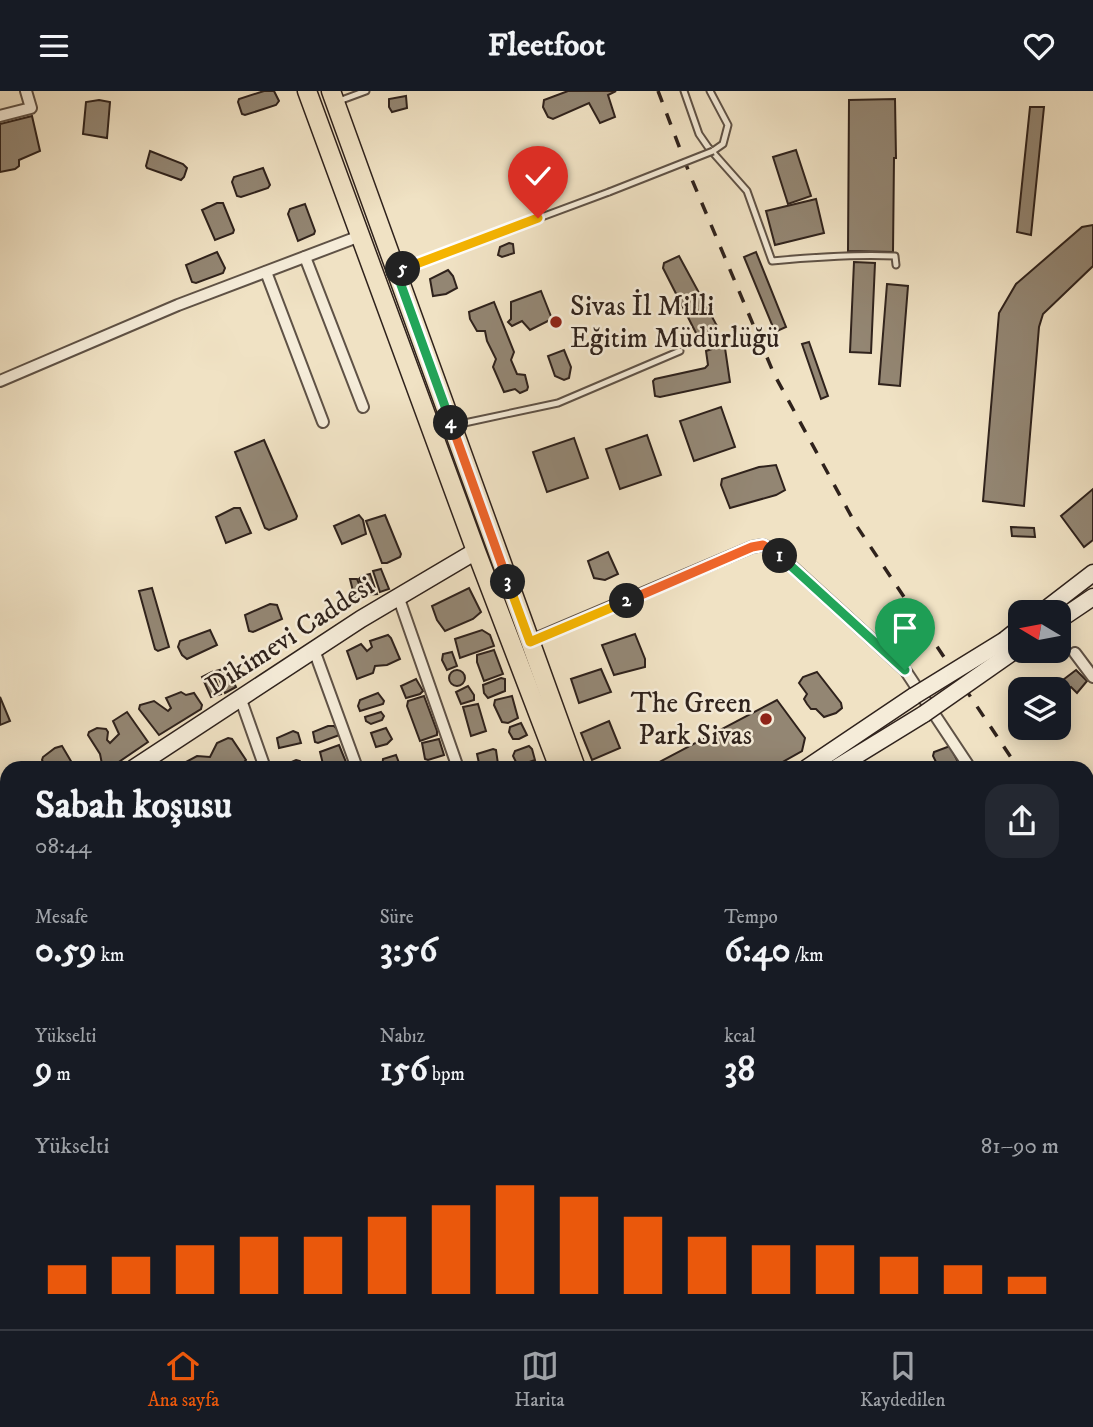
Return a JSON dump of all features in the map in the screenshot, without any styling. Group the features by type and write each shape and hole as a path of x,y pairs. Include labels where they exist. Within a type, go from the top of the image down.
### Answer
{"main road":[{"path":"307,91 556,761"},
{"path":"333,96 573,761"}],"street":[{"path":"0,116 31,108 26,91"},
{"path":"0,381 178,305 360,236"},
{"path":"305,257 363,407"},
{"path":"266,272 323,422"},
{"path":"530,642 752,547 763,545 775,551 905,670 965,761"},
{"name":"Dikimevi Caddesi","path":"159,761 314,650 398,596 476,551"},
{"path":"1058,600 1093,573"},
{"path":"398,596 456,761"},
{"path":"1071,612 1093,597"},
{"path":"817,761 914,696 1008,649"},
{"path":"314,650 354,761"},
{"path":"848,761 924,715 1008,650"},
{"path":"1075,653 1093,677"},
{"path":"241,700 263,761"}],"lane":[{"path":"333,96 366,91"},
{"path":"684,91 699,134 747,191 772,261 848,254 895,256 896,265"},
{"path":"396,271 713,151 723,144 727,125 710,91"},
{"path":"452,425 558,404 680,351"}],"building":[{"path":"264,91 274,91 279,101 276,105 242,114 239,99"},
{"path":"568,91 616,91 608,95 615,117 600,123 589,103 553,119 548,117 543,107 544,100"},
{"path":"406,96 407,108 392,112 389,99"},
{"path":"895,99 893,252 848,251 849,100"},
{"path":"86,102 110,102 107,138 83,134"},
{"path":"1030,107 1044,107 1031,235 1017,232"},
{"path":"32,116 40,151 19,160 19,166 15,169 0,172 0,124"},
{"path":"796,150 811,196 788,204 773,157"},
{"path":"150,151 183,164 187,168 184,177 181,180 147,168"},
{"path":"263,168 270,185 268,188 237,196 232,182 234,177"},
{"path":"816,199 824,233 775,245 766,211"},
{"path":"223,203 234,230 233,233 215,240 202,210"},
{"path":"305,204 315,231 298,241 288,214 290,209"},
{"path":"1093,225 1093,266 1043,314 1039,327 1024,506 983,501 999,313 1016,284 1082,227"},
{"path":"513,244 514,253 502,257 498,255 500,247"},
{"path":"217,252 225,268 223,273 192,282 186,265"},
{"path":"756,252 786,327 775,332 744,257"},
{"path":"679,256 717,326 702,337 698,337 663,268 664,263"},
{"path":"854,262 875,263 871,353 850,352"},
{"path":"448,270 457,288 446,294 433,296 430,279"},
{"path":"887,284 908,286 900,386 879,384"},
{"path":"541,291 552,319 530,330 522,321 512,326 508,322 511,319 511,302"},
{"path":"494,302 514,352 511,360 517,374 525,375 528,387 520,393 515,389 504,392 493,367 496,359 485,331 477,331 470,319 469,312"},
{"path":"809,342 828,396 821,399 802,344"},
{"path":"725,348 730,382 655,396 655,379 705,368 708,365 706,351"},
{"path":"564,350 571,367 569,378 564,380 555,376 548,356"},
{"path":"721,407 735,447 694,461 680,421"},
{"path":"647,435 661,475 620,489 606,449"},
{"path":"574,438 588,478 547,492 533,452"},
{"path":"264,440 297,516 296,519 269,530 265,528 235,452"},
{"path":"776,465 785,490 730,508 721,485 722,479 759,467"},
{"path":"1093,489 1093,540 1084,547 1061,516"},
{"path":"234,508 240,508 251,533 226,543 216,517"},
{"path":"359,515 366,534 342,544 334,526"},
{"path":"385,515 401,554 400,557 382,563 366,521"},
{"path":"1011,527 1034,528 1035,537 1012,536"},
{"path":"608,552 618,574 605,580 594,578 588,561"},
{"path":"381,569 389,589 380,592 373,571"},
{"path":"370,574 377,594 366,595 359,579"},
{"path":"350,579 357,579 363,593 362,599 355,599"},
{"path":"152,588 169,647 158,651 155,649 139,591"},
{"path":"469,588 481,612 473,619 445,631 432,606"},
{"path":"270,604 277,605 282,619 253,632 249,631 245,615"},
{"path":"210,630 217,645 187,659 182,655 178,647 180,641"},
{"path":"482,630 490,635 494,646 460,658 455,639"},
{"path":"635,634 645,659 645,667 614,675 602,645"},
{"path":"388,635 400,659 387,665 375,666 373,673 357,679 347,651 361,644 367,651 372,647 370,641"},
{"path":"494,650 503,674 484,681 477,655"},
{"path":"452,652 457,666 447,670 442,660 443,654"},
{"path":"227,668 236,687 225,693 216,671"},
{"path":"601,669 611,692 579,703 571,679"},
{"path":"454,670 460,670 465,678 463,684 454,686 449,681 449,675"},
{"path":"1076,670 1087,681 1077,693 1071,687 1071,677 1067,677"},
{"path":"212,672 221,694 211,697 202,677"},
{"path":"817,672 842,708 824,717 807,704 804,699 807,694 799,683 803,677"},
{"path":"416,679 423,691 406,698 401,686"},
{"path":"505,679 505,691 488,698 483,685"},
{"path":"468,686 474,700 461,704 456,692"},
{"path":"181,692 186,695 194,693 202,705 201,709 159,735 139,709 140,705 154,701 168,711 171,708 166,698"},
{"path":"378,693 384,701 383,704 360,711 360,700"},
{"path":"424,696 437,735 420,741 407,706 408,701"},
{"path":"512,696 518,718 508,723 502,722 494,705 495,700"},
{"path":"0,697 10,721 0,725"},
{"name":"The Green Park Sivas","path":"777,700 805,738 802,751 784,761 661,761"},
{"path":"478,704 486,731 471,736 463,707"},
{"path":"127,712 148,742 120,761 101,761 88,735 97,728 106,729 110,743 119,734 113,721"},
{"path":"381,712 384,716 382,720 371,724 366,721 365,717"},
{"path":"609,721 620,748 592,760 581,733"},
{"path":"521,723 527,735 513,739 509,732 510,727"},
{"path":"334,726 342,734 315,742 313,732"},
{"path":"386,728 392,739 387,744 376,747 371,733"},
{"path":"293,731 298,733 301,743 279,748 277,738"},
{"path":"232,739 246,760 188,761 197,756 210,757 217,743"},
{"path":"439,739 444,755 425,759 422,743"},
{"path":"339,745 346,761 322,761 320,752"},
{"path":"62,746 71,761 42,761 43,757"},
{"path":"529,746 535,760 516,761 513,756 515,751"},
{"path":"950,746 958,761 936,761 934,752"},
{"path":"496,750 498,761 478,761 477,754"},
{"path":"396,755 398,761 383,761"}],"railway":[{"path":"658,91 690,175 774,374 856,525 1013,761"}],"place":[{"name":"Sivas İl Milli Eğitim Müdürlüğü","path":"556,322"},
{"name":"The Green Park Sivas","path":"766,719"}],"route":[{"path":"538,218 396,271 530,642 752,547 763,545 775,551 905,670"}]}
